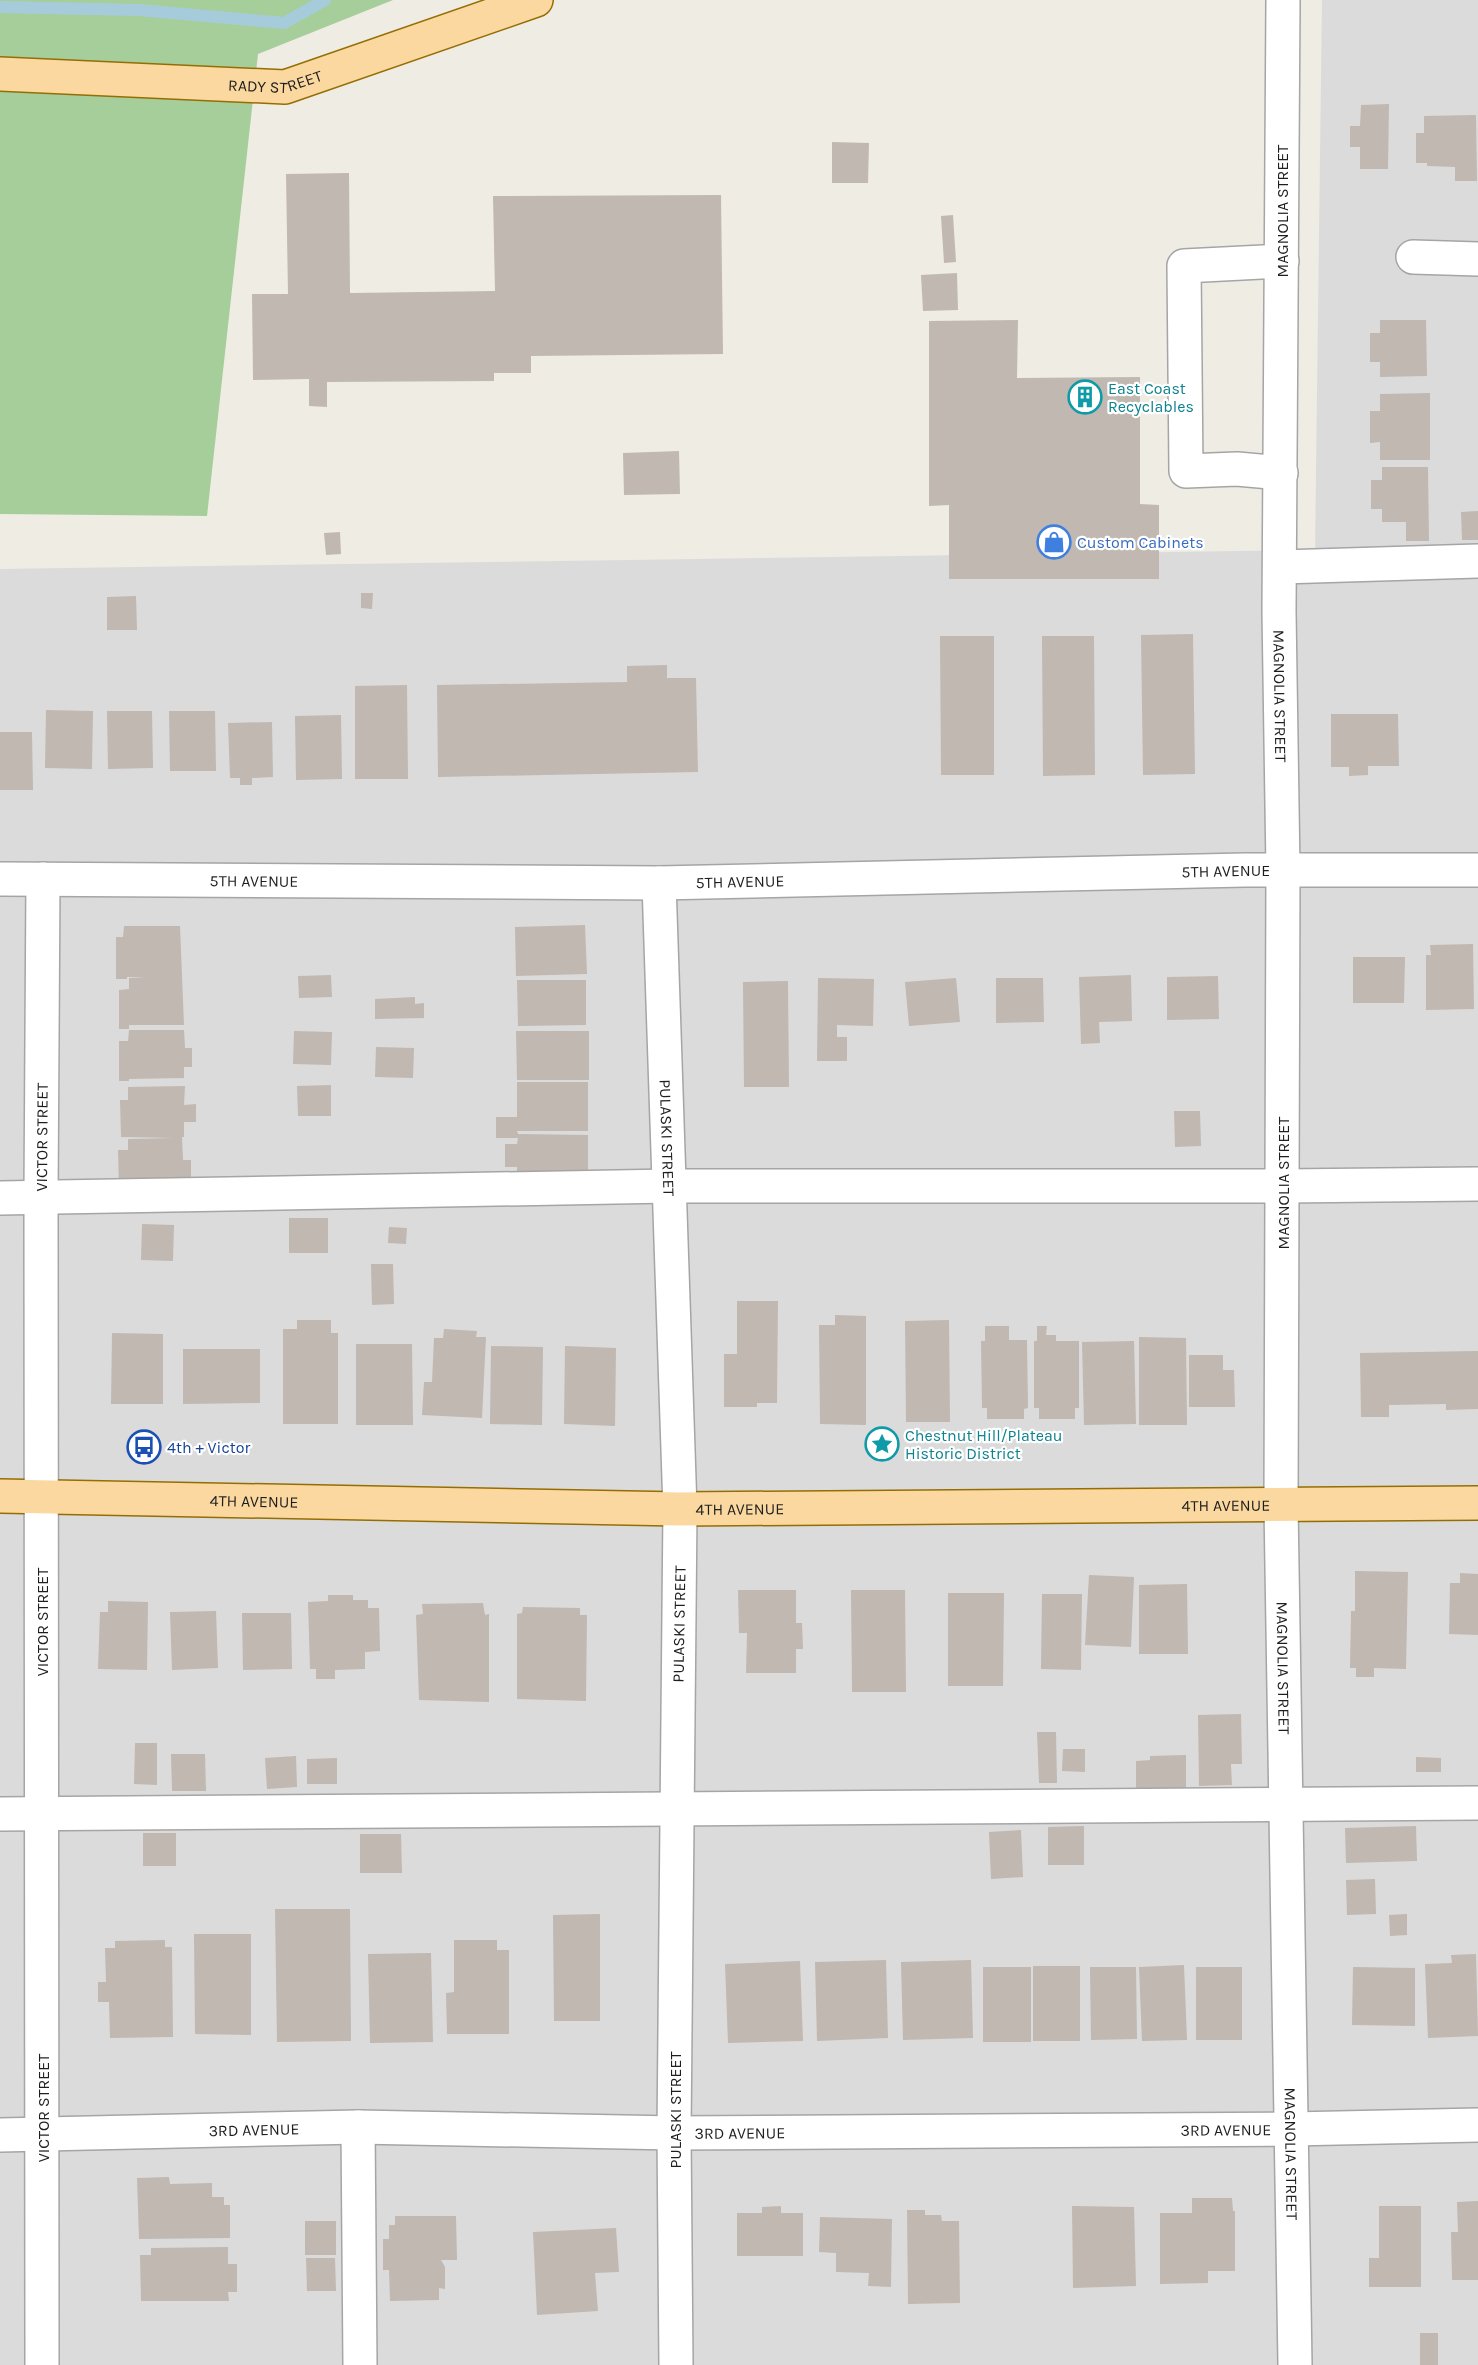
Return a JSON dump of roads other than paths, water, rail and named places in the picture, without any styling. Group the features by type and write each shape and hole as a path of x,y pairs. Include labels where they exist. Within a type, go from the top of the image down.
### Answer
{"main road":[{"name":"RADY STREET","path":"0,74 285,87 536,0"},
{"name":"4TH AVENUE","path":"0,1496 680,1509 1478,1503"}],"street":[{"name":"MAGNOLIA STREET","path":"1282,0 1281,1506 1295,2365"},
{"path":"1413,257 1478,259"},
{"path":"1281,473 1237,470 1186,471 1184,266 1282,261"},
{"path":"1281,567 1478,561"},
{"name":"5TH AVENUE","path":"0,879 659,883 1283,870 1478,870"},
{"name":"VICTOR STREET","path":"42,2365 43,879"},
{"name":"PULASKI STREET","path":"659,883 680,1509 674,2133 676,2365"},
{"path":"0,1198 669,1186 1478,1184"},
{"path":"0,1814 1478,1803"},
{"name":"3RD AVENUE","path":"0,2134 43,2135 358,2127 674,2133 1292,2129 1478,2125"},
{"path":"358,2127 360,2365"}],"waterway":[{"path":"0,7 139,10 284,23 325,0"}],"place":[{"name":"East Coast Recyclables","path":"1085,397"},
{"name":"Custom Cabinets","path":"1054,542"},
{"name":"Chestnut Hill/Plateau Historic District","path":"882,1444"},
{"name":"4th + Victor","path":"144,1447"}]}
